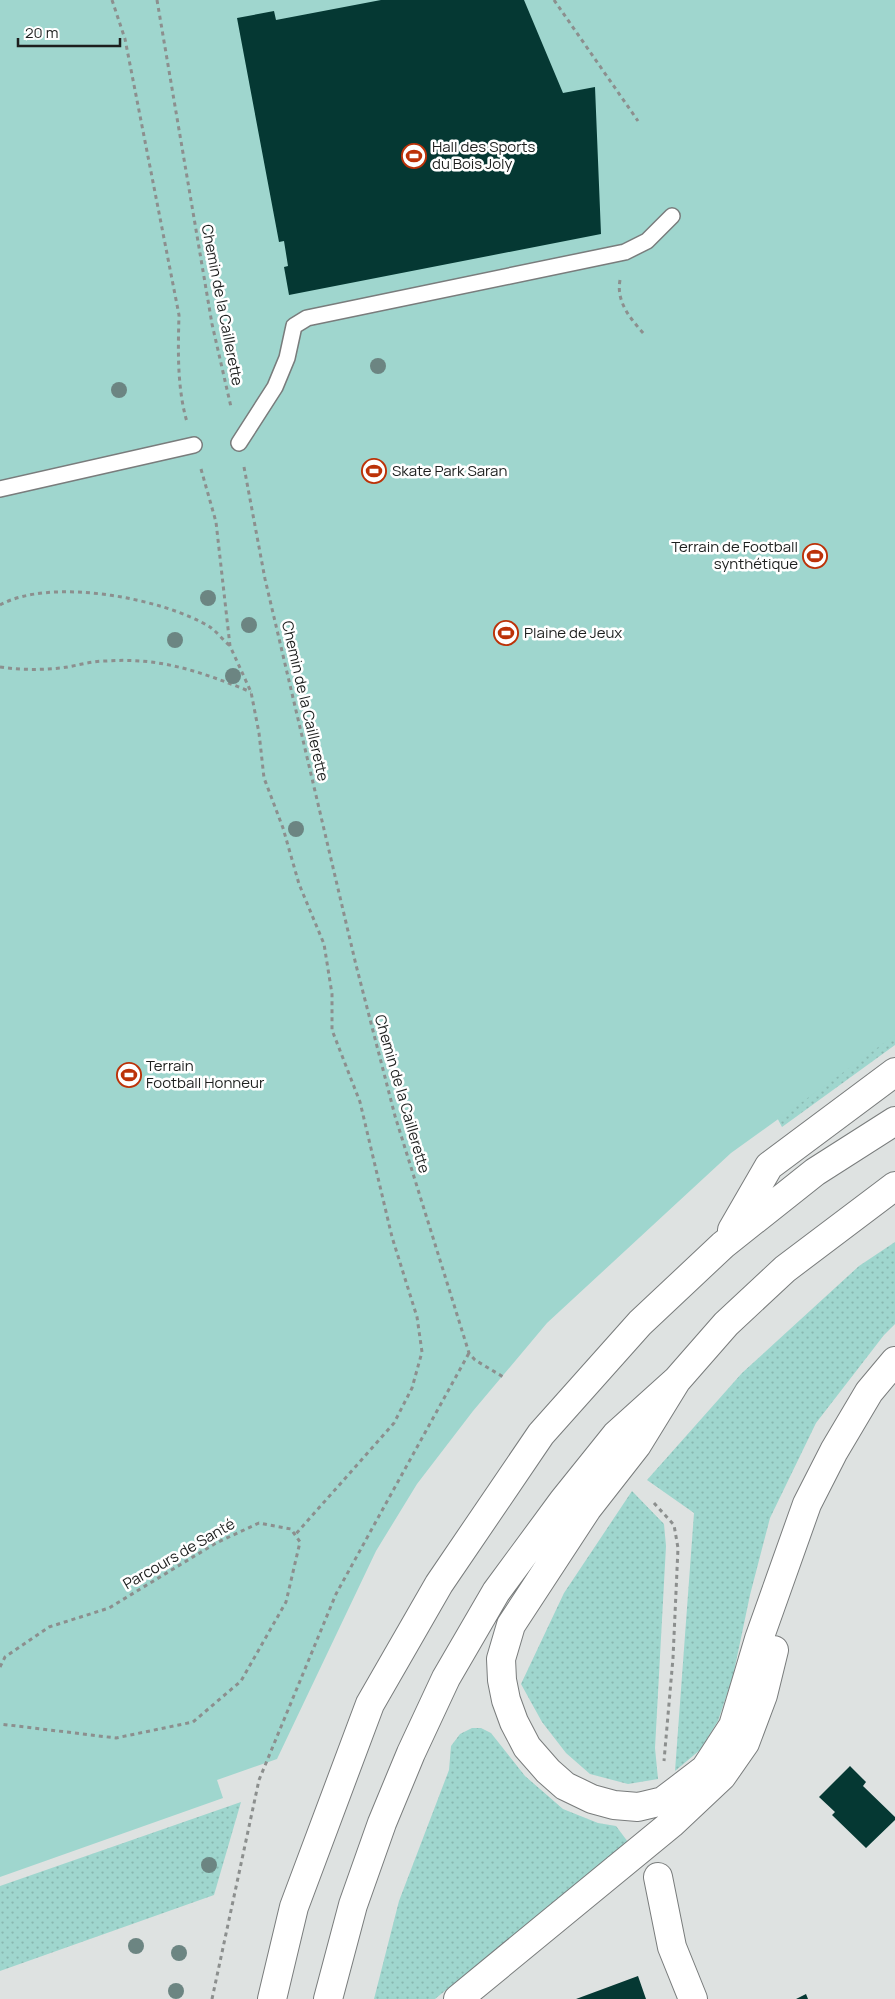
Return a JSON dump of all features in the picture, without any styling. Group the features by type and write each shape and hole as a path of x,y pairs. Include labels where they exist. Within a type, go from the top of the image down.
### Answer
{"main road":[{"path":"723,1245 769,1166 895,1072"},
{"path":"272,1999 294,1907 370,1704 440,1584 541,1434 640,1323 723,1245 815,1172 895,1121"},
{"path":"328,1999 353,1905 382,1822 411,1753 446,1678 496,1592 562,1501 616,1435 677,1380 726,1324 785,1269 895,1186"},
{"path":"677,1380 638,1445 587,1509 511,1625 501,1659 502,1680 514,1722 527,1747 548,1771 565,1786 592,1799 614,1805 638,1807 663,1801 706,1769 733,1726 759,1639 807,1504 834,1450 869,1392 895,1361"},
{"path":"458,1999 671,1824 722,1776 745,1744 763,1695 774,1651 789,1552"},
{"path":"658,1877 672,1947 693,1999"}],"lane":[{"path":"239,443 275,387 287,358 294,326 307,318 625,252 647,241 672,216"},
{"path":"0,489 194,445"}],"path":[{"path":"0,1724 116,1738 193,1722 241,1681 286,1602 300,1542 295,1535 394,1423 412,1388 422,1352 417,1318 392,1237 360,1102 332,1030 332,994 324,944 299,884 283,828 264,778 260,733 251,692 230,646 216,522 182,406 178,344 179,315 125,39 112,0"},
{"name":"Chemin de la Caillerette","path":"157,0 212,324 239,443 265,579 356,965 395,1116 468,1353"},
{"path":"554,0 638,121"},
{"path":"625,252 618,290 627,315 644,334"},
{"path":"0,605 12,598 45,592 88,593 128,597 178,613 210,628 230,646"},
{"path":"0,667 24,671 59,668 107,660 167,663 202,672 251,692"},
{"path":"212,1999 262,1772 336,1594 468,1353 475,1360 505,1378"},
{"path":"654,1503 674,1525 678,1548 673,1658 664,1763"},
{"name":"Parcours de Santé","path":"0,1667 5,1657 49,1627 108,1608 216,1543 259,1523 291,1529 295,1535"}],"shaded area":[{"path":"0,0 895,0 895,1035 731,1153 547,1323 473,1411 417,1484 376,1551 277,1759 217,1780 223,1798 0,1877"},
{"path":"895,1004 895,1045 782,1127 772,1108"},
{"path":"895,1242 895,1324 884,1335 816,1423 770,1518 750,1595 733,1676 718,1721 700,1750 675,1771 694,1513 647,1480 742,1373 859,1266"},
{"path":"632,1491 664,1524 666,1546 655,1748 658,1779 628,1784 590,1774 566,1753 542,1722 521,1684 564,1593"},
{"path":"472,1728 481,1728 491,1733 525,1776 563,1809 598,1823 616,1826 628,1842 435,1999 374,1999 399,1901 449,1770 451,1746 460,1734"},
{"path":"241,1802 214,1895 0,1971 0,1886"}],"building":[{"name":"Hall des Sports du Bois Joly","path":"381,0 524,0 563,93 595,87 601,234 289,295 284,267 288,266 284,241 279,242 237,18 274,11 276,20"},
{"path":"850,1766 866,1782 863,1786 895,1817 895,1820 866,1848 832,1815 835,1812 819,1797"},
{"path":"638,1976 646,1999 576,1999"},
{"path":"806,1994 808,1999 796,1999"}],"place":[{"name":"Hall des Sports du Bois Joly","path":"414,156"},
{"name":"Skate Park Saran","path":"374,471"},
{"name":"Terrain de Football synthétique","path":"815,556"},
{"name":"Plaine de Jeux","path":"506,633"},
{"name":"Terrain Football Honneur","path":"129,1075"}]}
